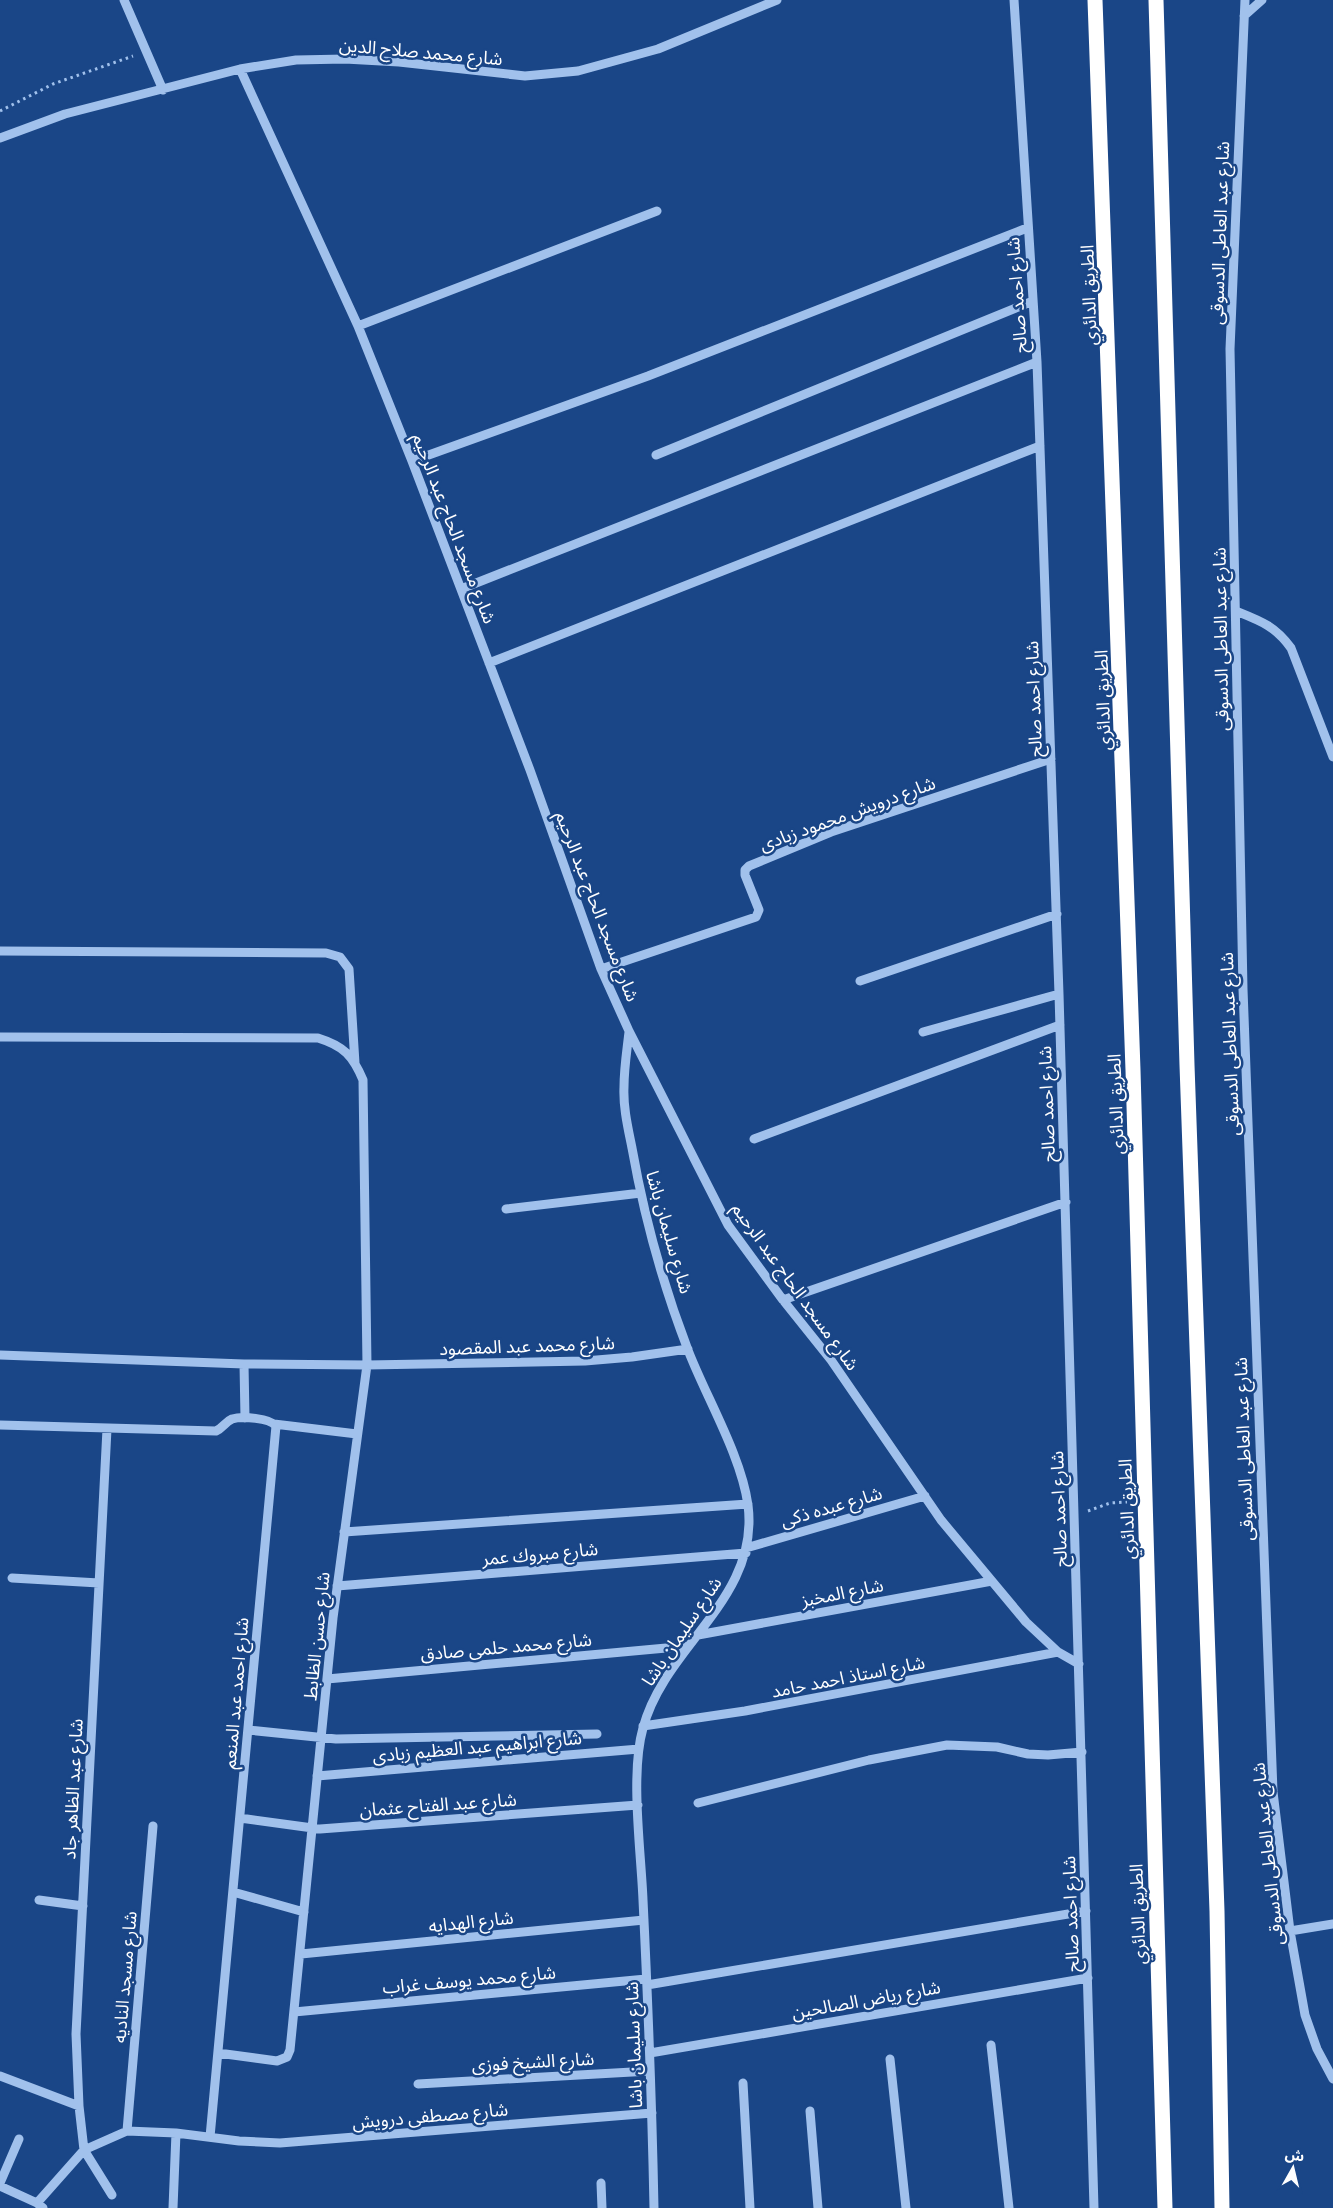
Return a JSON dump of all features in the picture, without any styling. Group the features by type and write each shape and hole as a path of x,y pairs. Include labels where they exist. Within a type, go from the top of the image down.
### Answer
{"highway":[{"name":"الطريق الدائري","path":"1095,0 1132,1050 1155,1916 1165,2208"},
{"path":"1156,0 1188,1075 1217,1911 1222,2208"}],"street":[{"path":"124,0 163,90"},
{"name":"شارع محمد صلاح الدين","path":"0,138 65,114 240,69 296,60 345,59 399,62 525,76 578,71 658,49 778,0"},
{"name":"شارع احمد صالح","path":"1014,0 1037,362 1066,1202 1094,2208"},
{"name":"شارع عبد العاطى الدسوقى","path":"1244,0 1230,350 1243,989 1273,1792 1290,1931 1305,2015 1317,2050 1333,2079"},
{"path":"1244,16 1262,0"},
{"name":"شارع مسجد الحاج عبد الرحيم","path":"240,69 358,326 489,663 601,969 629,1031 728,1225 783,1300 831,1360 941,1520 1026,1622 1058,1652 1079,1664"},
{"path":"358,326 657,211"},
{"path":"412,461 648,376 1027,228"},
{"path":"656,455 1033,301"},
{"path":"461,589 1037,362"},
{"path":"489,663 1040,446"},
{"path":"1236,611 1265,622 1280,633 1291,648 1333,757"},
{"name":"شارع درويش محمود زبادى","path":"601,969 756,917 759,910 744,870 749,866 831,832 1051,759"},
{"path":"860,981 1056,914"},
{"path":"0,951 326,953 340,957 349,969 355,1063"},
{"path":"924,1032 1059,994"},
{"path":"754,1139 1060,1025"},
{"name":"شارع سليمان باشا","path":"629,1031 624,1088 628,1129 641,1193 656,1251 688,1349 724,1432 748,1504 746,1550 732,1586 662,1682 643,1726 639,1749 638,1805 650,2053 654,2208"},
{"path":"0,1037 318,1038 334,1043 355,1063"},
{"name":"شارع حسن الظابط","path":"218,2053 277,2061 287,2057 290,2050 337,1586 367,1365 363,1080 355,1063"},
{"path":"506,1209 641,1193"},
{"path":"783,1300 1066,1202"},
{"name":"شارع محمد عبد المقصود","path":"0,1355 244,1364 367,1365 585,1361 688,1349"},
{"path":"244,1364 245,1418"},
{"path":"0,1425 216,1431 234,1419 245,1418 274,1424 357,1434"},
{"name":"شارع احمد عبد المنعم","path":"210,2137 274,1424"},
{"name":"شارع عبد الظاهر جاد","path":"84,2150 79,2106 76,2034 107,1429"},
{"name":"شارع عبده ذكى","path":"746,1550 925,1496"},
{"path":"344,1532 748,1504"},
{"name":"شارع مبروك عمر","path":"337,1586 746,1550"},
{"path":"12,1578 99,1583"},
{"name":"شارع المخبز","path":"698,1635 992,1580"},
{"name":"شارع محمد حلمى صادق","path":"327,1679 688,1646"},
{"name":"شارع استاذ احمد حامد","path":"643,1726 745,1712 1058,1652"},
{"path":"248,1730 336,1739 597,1734"},
{"path":"698,1803 869,1760 947,1745 998,1747 1038,1755 1082,1752"},
{"name":"شارع ابراهيم عبد العظيم زبادى","path":"317,1776 639,1749"},
{"name":"شارع عبد الفتاح عثمان","path":"240,1818 312,1828 638,1805"},
{"name":"شارع مسجد الناديه","path":"127,2131 153,1826"},
{"path":"233,1892 304,1912"},
{"path":"39,1900 83,1906"},
{"name":"شارع محمد يوسف غراب","path":"294,2012 647,1982 1086,1911"},
{"name":"شارع الهدايه","path":"301,1954 644,1920"},
{"path":"1290,1931 1333,1924"},
{"name":"شارع رياض الصالحين","path":"650,2053 1088,1978"},
{"path":"990,2045 1009,2208"},
{"path":"890,2058 906,2208"},
{"name":"شارع الشيخ فوزى","path":"418,2084 650,2071"},
{"path":"0,2076 79,2106"},
{"path":"743,2083 750,2208"},
{"path":"810,2111 818,2208"},
{"name":"شارع مصطفى درويش","path":"127,2131 176,2133 280,2143 652,2113"},
{"path":"19,2139 0,2184 40,2205 84,2150 127,2131"},
{"path":"173,2208 176,2133"},
{"path":"84,2150 112,2195"},
{"path":"601,2183 602,2208"}],"path":[{"path":"0,112 53,84 147,50"},
{"path":"1093,1510 1110,1503 1144,1500"}]}
